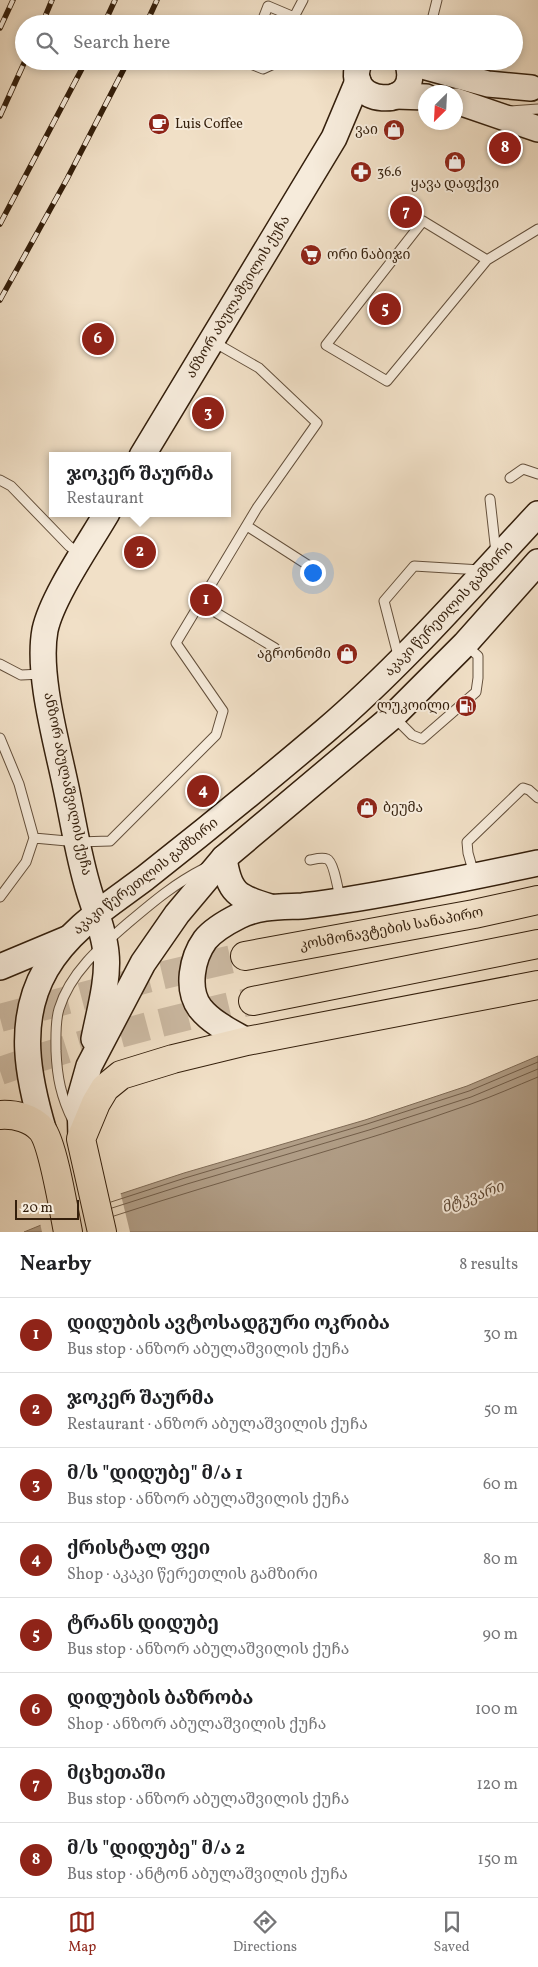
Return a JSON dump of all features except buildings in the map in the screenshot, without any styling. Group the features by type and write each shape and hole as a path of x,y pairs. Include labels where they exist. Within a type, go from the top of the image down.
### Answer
{"main road":[{"name":"ანზორ აბულაშვილის ქუჩა","path":"144,452 334,138 356,70"},
{"path":"358,70 363,90 371,96 389,98 418,97"},
{"name":"ანზორ აბულაშვილის ქუჩა","path":"334,138 355,118 404,90 409,81 410,70"},
{"path":"435,70 536,95"},
{"path":"463,97 505,94 536,95"},
{"path":"463,103 538,129"},
{"name":"აკაკი წერეთლის გამზირი","path":"47,1142 31,1079 27,1029 32,1000 38,985 47,967 67,939 325,731 400,661 538,514"},
{"name":"ანზორ აბულაშვილის ქუჩა","path":"89,1066 106,973 105,943 89,890 78,842 51,714 43,657 46,628 58,597 106,517"},
{"path":"102,1232 81,1142 80,1098 89,1066 143,963 177,914 224,858 471,650 538,562"},
{"path":"224,858 226,876 231,888 251,901 270,907"},
{"path":"247,1041 216,1023 200,1008 195,997 192,982 196,956 206,939 220,927 240,915 270,907 303,906 341,901 475,877 538,863"},
{"name":"კოსმონავტების სანაპირო","path":"245,956 474,914 538,900"},
{"path":"0,967 67,939"},
{"path":"253,1001 538,944"},
{"path":"81,1142 96,1103 105,1088 121,1075 173,1058 247,1041 538,985"},
{"path":"0,1115 7,1114 26,1118 35,1124 47,1142 68,1232"}],"lane":[{"path":"296,15 303,0"},
{"path":"433,15 437,0"},
{"path":"266,3 284,15"},
{"path":"492,112 536,95"},
{"path":"487,260 423,221 326,345 387,381 487,260 538,229"},
{"path":"34,838 78,842 105,842 115,838 216,735 223,711 176,643 247,526 317,423 259,368 212,341"},
{"path":"510,478 523,469 538,474"},
{"path":"0,480 11,486 69,546 82,555"},
{"path":"400,661 384,601 414,566 491,564 490,499"},
{"path":"247,526 314,569"},
{"path":"200,603 275,648"},
{"path":"393,716 412,735 422,739 476,692 478,678 471,650"},
{"path":"0,664 22,675 45,674"},
{"path":"0,738 19,784 34,838 26,862 0,897"},
{"path":"475,877 467,842 522,788 529,790 538,798"},
{"path":"81,1142 62,1098 57,1068 56,1027 59,1009 71,984 84,964 105,943 178,882 224,858"},
{"path":"310,860 327,859 332,863 341,901"}],"water":[{"name":"მტკვარი","path":"538,1056 538,1232 24,1232 102,1200 184,1173 365,1120 467,1086"}],"pier":[{"path":"120,1191 130,1232 42,1232 40,1223"}],"tunnel":[{"path":"0,1018 151,978 245,956"},
{"path":"0,1071 62,1050 125,1032 253,1001"}],"railway":[{"path":"0,28 13,0"},
{"path":"46,15 52,0"},
{"path":"108,15 115,0"},
{"path":"150,15 157,0"},
{"path":"0,116 21,70"},
{"path":"0,224 81,70"},
{"path":"0,300 67,179 123,70"}],"place":[{"name":"Luis Coffee","path":"159,124"},
{"name":"ვაი","path":"394,130"},
{"name":"მ/ს \"დიდუბე\" მ/ა 2","path":"505,148"},
{"name":"ყავა დაფქვი","path":"455,162"},
{"name":"36.6","path":"361,172"},
{"name":"მცხეთაში","path":"406,212"},
{"name":"ორი ნაბიჯი","path":"311,255"},
{"name":"ტრანს დიდუბე","path":"385,309"},
{"name":"დიდუბის ბაზრობა","path":"98,339"},
{"name":"მ/ს \"დიდუბე\" მ/ა 1","path":"208,413"},
{"name":"ჯოკერ შაურმა","path":"140,552"},
{"name":"დიდუბის ავტოსადგური ოკრიბა","path":"206,600"},
{"name":"აგრონომი","path":"347,654"},
{"name":"ლუკოილი","path":"466,706"},
{"name":"ქრისტალ ფეი","path":"203,791"},
{"name":"ბეუმა","path":"367,808"}]}
